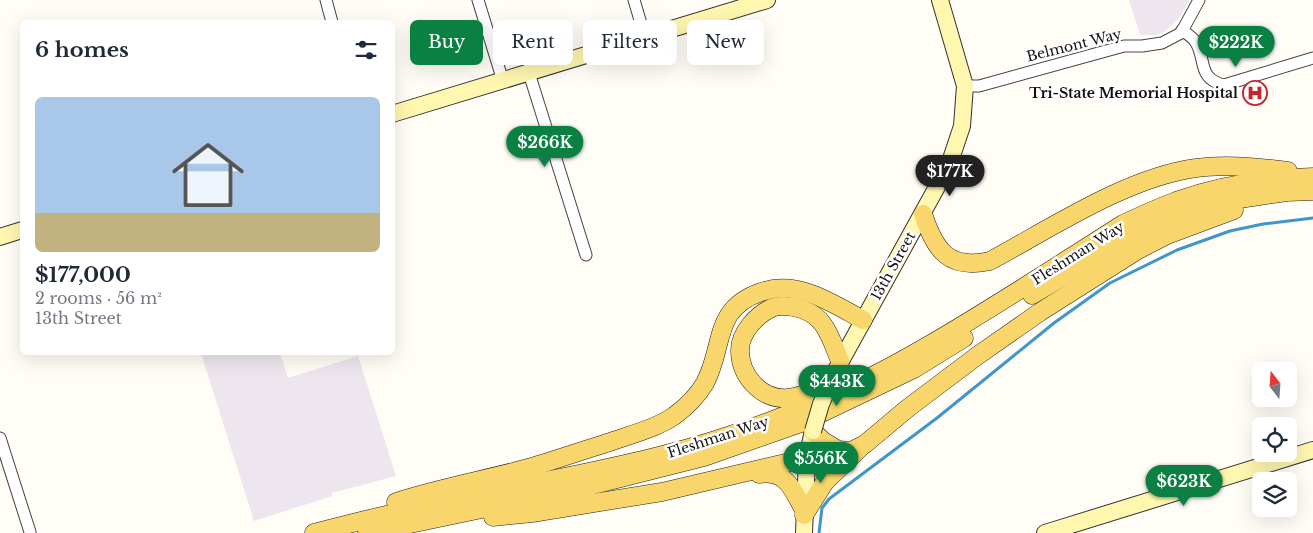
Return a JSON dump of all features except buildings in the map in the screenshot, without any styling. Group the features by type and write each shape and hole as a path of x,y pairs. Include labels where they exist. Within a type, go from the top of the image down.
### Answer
{"main road":[{"path":"677,27 767,0"},
{"name":"13th Street","path":"804,533 807,458 821,404 837,367 949,165 962,126 965,86 940,0"},
{"path":"395,113 583,56"},
{"path":"922,214 936,246 945,255 965,264 976,264 990,261 1121,192 1148,180 1173,172 1224,166 1313,175"},
{"name":"Fleshman Way","path":"314,533 414,508 643,461 713,441 806,406 862,380 927,346 1123,224 1177,201 1241,184 1313,175"},
{"name":"Fleshman Way","path":"367,533 503,505 642,473 704,457 783,430 914,369 1040,290 1152,224 1226,202 1287,192 1313,190"},
{"path":"804,513 825,482 865,444 958,370 1040,312 1138,250 1176,231 1230,212 1257,204 1313,197"},
{"path":"0,237 20,231"},
{"path":"306,533 418,495 538,465 637,432 672,417 684,408 704,384 716,355 720,333 737,304 746,297 772,288 795,289 822,298 863,320"},
{"path":"837,367 824,325 802,308 775,307 756,319 748,328 740,349 741,360 750,381 759,390 772,396 788,398 854,376 927,346"},
{"path":"813,431 823,441 838,450 851,451 865,444"},
{"path":"1045,533 1313,450"},
{"path":"385,528 532,513 662,492 807,458"},
{"path":"721,478 765,473 778,475 792,488 804,513"}],"street":[{"path":"326,0 331,20"},
{"path":"478,0 503,81"},
{"path":"634,0 640,20"},
{"name":"Belmont Way","path":"965,86 979,86 1124,46 1162,43 1181,34 1200,0"},
{"path":"1182,30 1195,41 1206,74 1213,82 1224,85 1313,58"},
{"path":"529,73 586,255"},
{"path":"0,438 30,532"}],"shaded area":[{"path":"1129,0 1190,0 1178,19 1163,33 1140,35"},
{"path":"202,355 281,355 288,378 358,356 396,476 332,493 332,496 254,521"}],"waterway":[{"path":"819,533 822,508 829,499 937,418 1054,323 1110,283 1177,250 1230,231 1263,224 1313,218"}],"place":[{"name":"Tri-State Memorial Hospital","path":"1255,93"}]}
